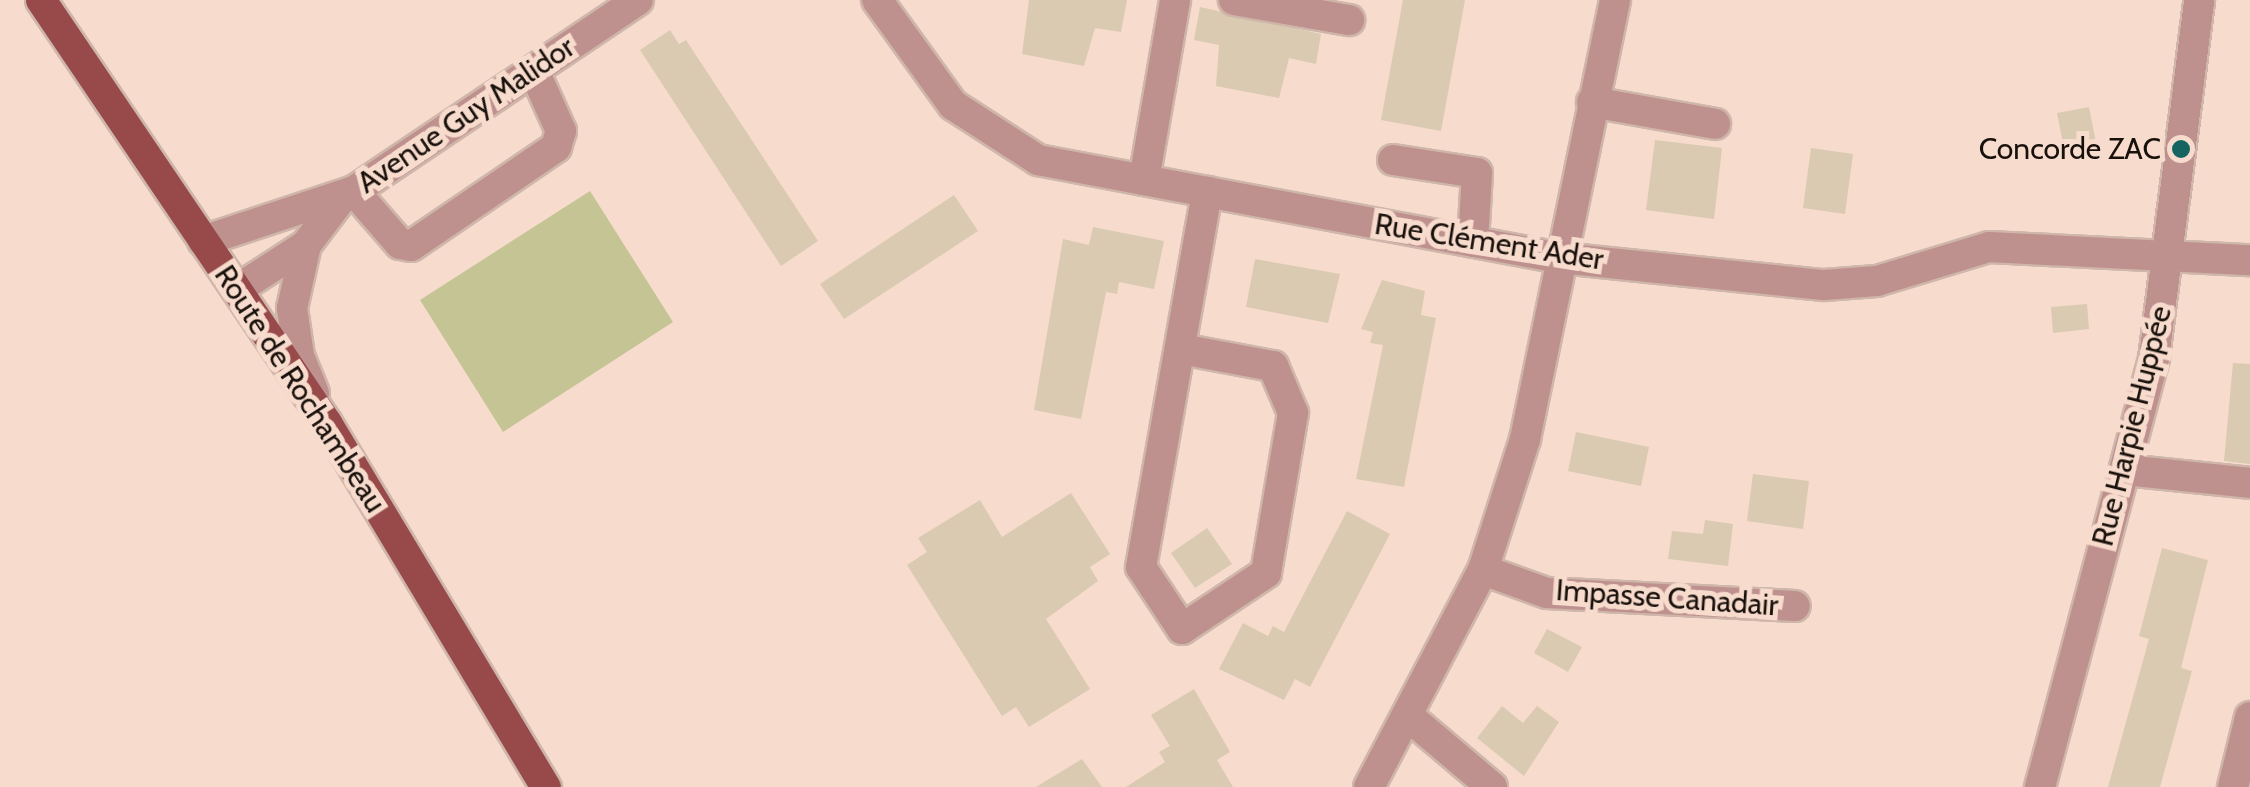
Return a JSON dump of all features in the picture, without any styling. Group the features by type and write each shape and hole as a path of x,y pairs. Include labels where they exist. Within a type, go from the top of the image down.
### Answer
{"main road":[{"name":"Route de Rochambeau","path":"41,0 327,424 546,787"}],"street":[{"name":"Avenue Guy Malidor","path":"204,241 349,193 638,0"},
{"name":"Rue Clément Ader","path":"877,0 953,105 1038,160 1561,258 1824,285 1876,281 1989,247 2250,260"},
{"path":"1144,180 1175,0"},
{"path":"1234,0 1348,20"},
{"path":"1369,787 1482,570 1525,438 1615,0"},
{"name":"Rue Harpie Huppée","path":"2040,787 2154,358 2199,0"},
{"path":"349,193 400,244 411,246 556,147 561,131 534,71"},
{"path":"1592,102 1715,124"},
{"path":"1393,160 1477,173 1473,242"},
{"path":"1181,349 1273,366 1292,413 1266,574 1182,629 1141,567 1207,192"},
{"name":"Avenue Guy Malidor","path":"238,289 306,245 349,193"},
{"name":"Avenue Guy Malidor","path":"306,245 292,308 299,356 327,424"},
{"path":"2126,470 2250,483"},
{"name":"Impasse Canadair","path":"1482,570 1547,592 1796,606"},
{"path":"1408,716 1492,787"},
{"path":"2233,787 2250,716"}],"shaded area":[{"path":"590,191 673,322 503,432 420,300"}],"building":[{"path":"1029,0 1127,0 1121,32 1095,28 1084,66 1022,54"},
{"path":"1403,0 1465,0 1441,131 1381,120"},
{"path":"1200,7 1321,34 1316,64 1289,58 1279,98 1216,86 1219,45 1194,40"},
{"path":"670,30 679,44 686,40 818,241 781,266 640,50"},
{"path":"2089,107 2096,143 2064,149 2057,113"},
{"path":"1655,140 1722,148 1714,219 1646,210"},
{"path":"1811,148 1853,154 1845,214 1803,208"},
{"path":"954,195 978,231 844,319 820,284"},
{"path":"1093,227 1164,241 1154,289 1119,282 1117,294 1106,292 1081,419 1034,410 1063,239 1089,245"},
{"path":"1255,259 1340,274 1328,323 1246,307"},
{"path":"1382,280 1425,291 1421,315 1436,318 1404,487 1356,479 1383,345 1370,343 1373,332 1361,329"},
{"path":"2087,304 2089,329 2053,333 2051,307"},
{"path":"2233,363 2250,364 2250,464 2224,461"},
{"path":"1576,432 1649,447 1641,486 1568,471"},
{"path":"1753,474 1809,481 1803,529 1747,521"},
{"path":"1071,493 1110,554 1090,567 1098,581 1046,619 1090,689 1029,727 1016,707 1002,716 907,565 927,552 918,538 980,500 1002,537"},
{"path":"1347,511 1390,534 1310,687 1295,679 1284,700 1219,669 1243,623 1268,636 1273,626 1284,632"},
{"path":"1705,520 1733,524 1728,566 1668,559 1672,531 1703,534"},
{"path":"1207,528 1232,564 1195,588 1171,553"},
{"path":"2162,548 2208,560 2181,668 2192,671 2160,787 2108,787 2149,639 2139,636"},
{"path":"1547,629 1582,647 1568,672 1534,653"},
{"path":"1194,689 1230,752 1217,760 1233,787 1126,787 1165,762 1159,752 1170,746 1151,715"},
{"path":"1502,706 1523,723 1537,706 1559,722 1524,776 1477,738"},
{"path":"1082,759 1102,787 1036,787"}],"place":[{"name":"Concorde ZAC","path":"2181,149"}]}
